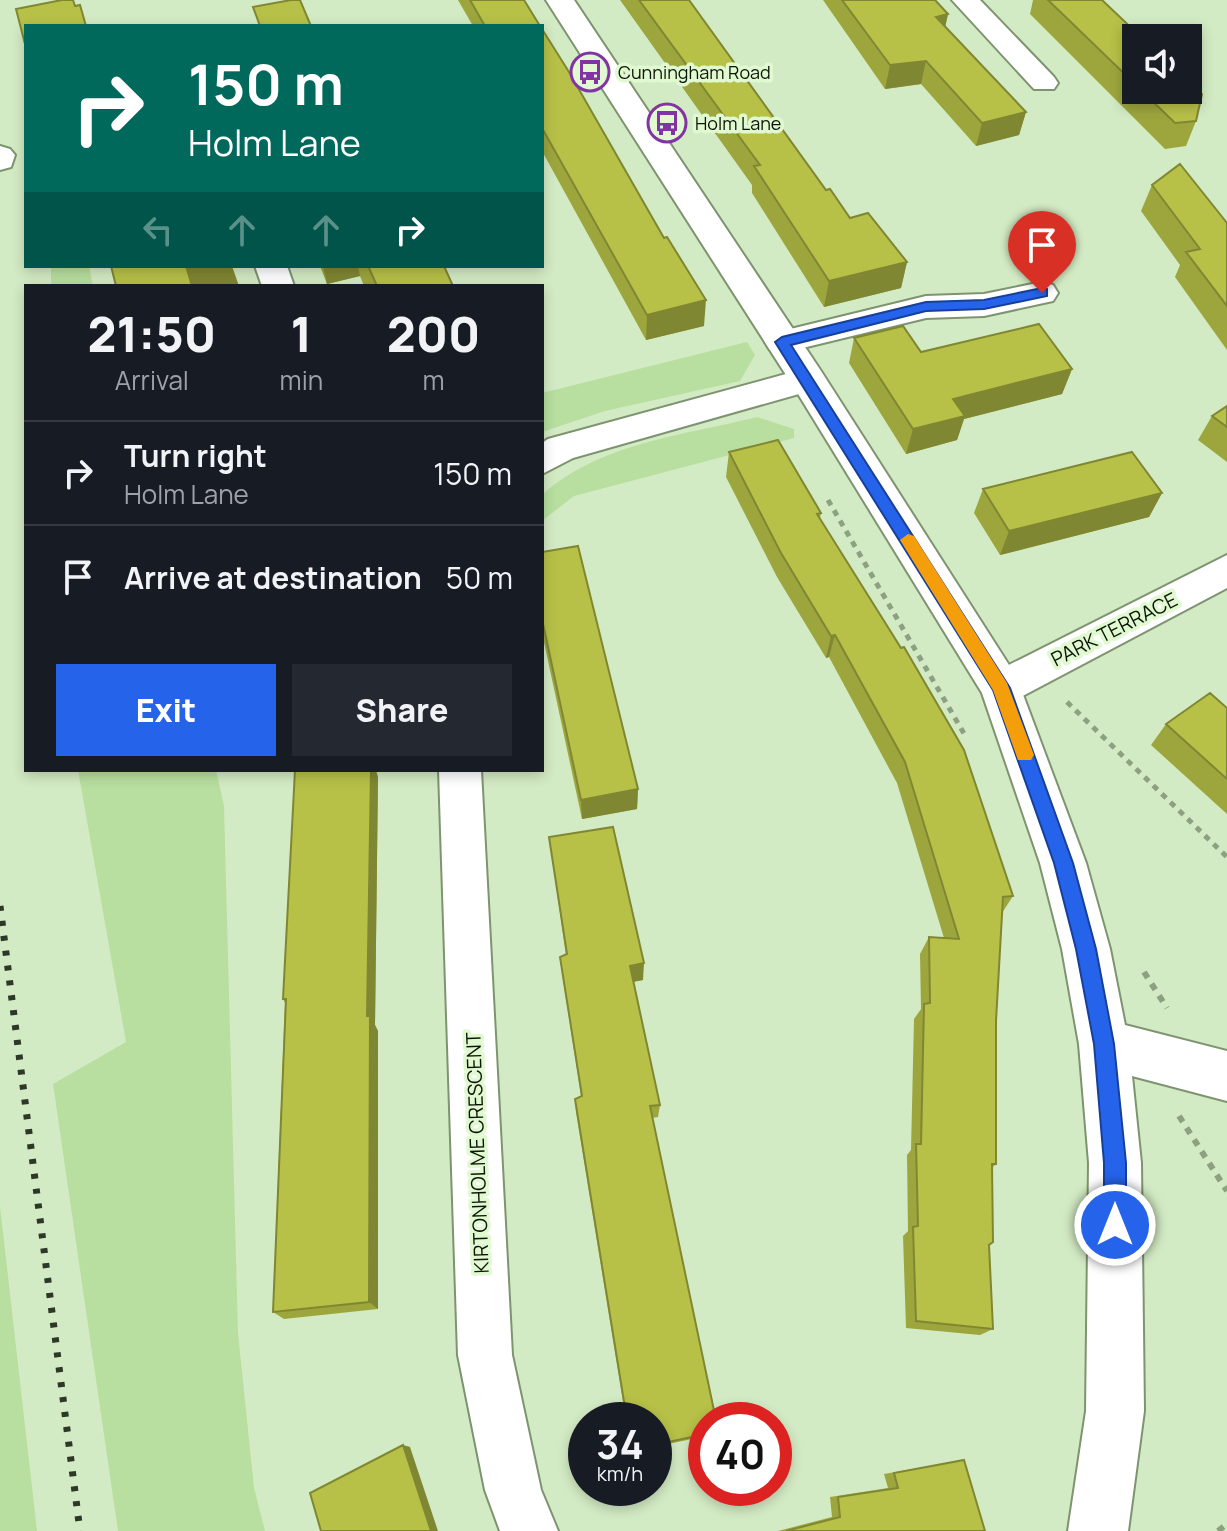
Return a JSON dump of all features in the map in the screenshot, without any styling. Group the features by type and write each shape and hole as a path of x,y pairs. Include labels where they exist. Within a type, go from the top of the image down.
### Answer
{"street":[{"path":"560,0 782,342 1018,679 1086,949 1104,1044 1115,1163 1115,1411 1098,1531"},
{"path":"965,0 1044,83"},
{"path":"782,342 926,307 984,305 1042,293"},
{"path":"544,460 561,448 808,380"},
{"name":"PARK TERRACE","path":"1018,679 1227,570"},
{"name":"KIRTONHOLME CRESCENT","path":"460,772 485,1355 513,1490 529,1531"},
{"path":"1104,1044 1227,1076"}],"path":[{"path":"822,489 971,745"},
{"path":"1018,679 1227,857"},
{"path":"1218,1531 1227,1524"}],"green space":[{"path":"51,268 89,268 93,284 51,284"},
{"path":"747,342 755,355 740,381 605,411 544,431 544,393"},
{"path":"757,417 794,429 794,438 574,496 544,519 544,493 565,477 616,452"},
{"path":"78,772 216,772 224,806 238,1333 254,1488 265,1531 118,1531 53,1084 126,1042"},
{"path":"0,1206 37,1531 0,1531"}],"building":[{"path":"73,0 75,6 80,5 85,24 24,24 24,40 16,9"},
{"path":"300,0 310,24 259,24 253,7"},
{"path":"470,0 524,0 539,24 484,24"},
{"path":"639,0 689,0 826,190 830,189 850,218 868,213 907,262 829,281 754,166 760,165"},
{"path":"842,0 935,0 948,14 936,17 1026,112 982,123 926,61 890,65"},
{"path":"1048,0 1102,0 1127,24 1122,24 1122,71"},
{"path":"544,32 664,238 667,237 706,300 647,315 544,132"},
{"path":"1155,104 1200,104 1196,121 1175,123"},
{"path":"1180,164 1227,223 1227,306 1186,252 1200,249 1152,185"},
{"path":"112,268 187,268 191,284 116,284"},
{"path":"369,268 445,268 452,284 376,284"},
{"path":"1039,324 1072,369 953,399 965,416 913,429 854,338 903,326 921,352"},
{"path":"1227,406 1227,427 1212,416"},
{"path":"778,440 821,513 817,514 901,648 904,647 964,750 1013,896 1003,897 996,1021 996,1164 992,1164 993,1242 989,1245 993,1329 916,1321 913,1227 918,1226 916,1144 921,1144 924,1004 930,1003 929,937 959,939 905,762 835,635 831,636 781,553 729,452"},
{"path":"1132,452 1162,493 1009,531 983,489"},
{"path":"578,546 638,789 581,800 544,628 544,552"},
{"path":"1210,693 1227,708 1227,779 1166,724"},
{"path":"295,772 371,772 367,1016 370,1016 369,1302 273,1312 286,999 283,999"},
{"path":"613,827 644,963 630,966 660,1105 650,1106 712,1402 688,1402 688,1438 672,1441 672,1402 624,1402 575,1099 582,1096 560,957 567,954 549,837"},
{"path":"403,1445 431,1531 321,1531 310,1493"},
{"path":"964,1460 985,1531 786,1531 840,1517 838,1497 898,1488 894,1473"}],"railway":[{"path":"0,906 80,1531"}],"slow traffic":[{"path":"908,540 1001,688 1025,755"}],"place":[{"name":"Cunningham Road","path":"590,72"},
{"name":"Holm Lane","path":"667,123"}],"route":[{"path":"1042,293 984,305 926,307 782,342 1001,688 1063,863 1086,949 1104,1044 1115,1163 1115,1225"}]}
